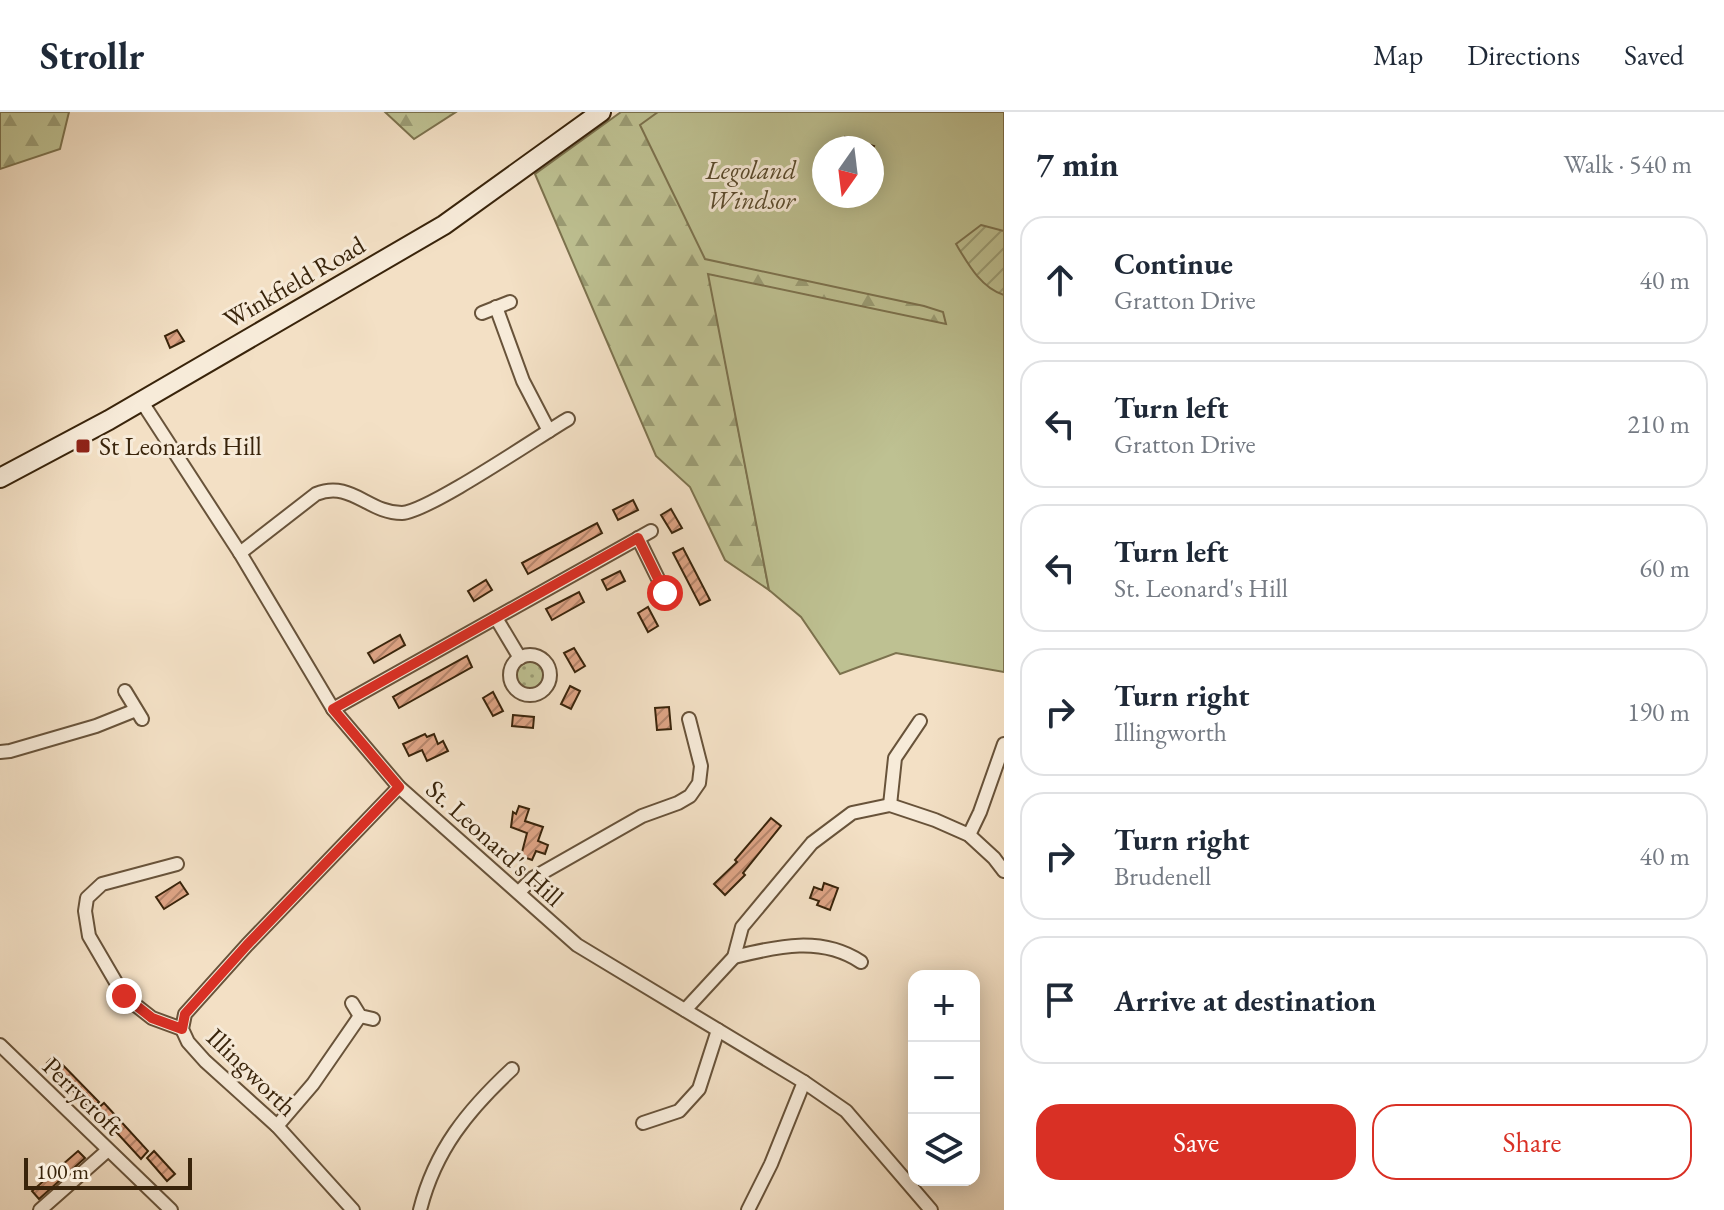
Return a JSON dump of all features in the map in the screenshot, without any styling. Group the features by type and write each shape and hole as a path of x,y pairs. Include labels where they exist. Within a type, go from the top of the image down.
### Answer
{"main road":[{"name":"Winkfield Road","path":"0,478 109,420 140,399 444,225 601,112"}],"street":[{"path":"482,313 510,302"},
{"path":"496,307 523,381 549,431"},
{"name":"St. Leonard's Hill","path":"140,399 240,553 333,709 399,787 577,945 804,1082 846,1111 931,1210"},
{"path":"240,553 316,494 326,490 344,490 379,510 405,513 453,490 568,419"},
{"path":"333,709 651,531"},
{"path":"638,538 667,597"},
{"path":"496,618 520,658"},
{"path":"0,752 139,714 125,691"},
{"path":"519,892 533,878 642,816 690,796 699,783 701,766 689,719"},
{"path":"890,805 895,758 920,721"},
{"path":"969,835 1004,744"},
{"name":"Illingworth","path":"353,1210 277,1126 205,1061 188,1042 182,1029 185,1014 399,787"},
{"path":"685,1010 734,957 742,927 812,843 852,813 890,805 935,820 969,835 1004,871"},
{"path":"177,864 162,862 102,884 87,898 85,911 89,936 124,996 152,1018 182,1029"},
{"path":"734,957 777,946 821,946 837,949 861,962"},
{"path":"277,1126 367,1017 352,1003"},
{"path":"643,1123 679,1111 699,1089 718,1030"},
{"name":"Perrycroft","path":"2,1051 171,1210"},
{"path":"420,1210 447,1141 482,1097 512,1069"},
{"path":"748,1210 771,1164 804,1082"},
{"path":"40,1210 108,1150"}],"green space":[{"path":"0,112 69,112 60,149 0,169"},
{"path":"385,112 456,112 414,139"},
{"name":"Legoland Windsor","path":"621,112 745,112 812,183 812,208 884,208 884,145 926,133 947,325 709,275 769,590 725,560 690,487 656,456 535,174"},
{"name":"Legoland Windsor","path":"658,112 1004,112 1004,672 896,653 840,674 801,617 769,590 708,274 946,324 943,312 705,259 640,125"},
{"path":"981,225 1004,231 1004,295 982,281 956,244"},
{"path":"530,660 541,664 545,675 541,686 530,690 519,686 515,675 519,664"}],"building":[{"path":"177,330 184,341 170,348 165,336"},
{"path":"633,500 638,510 618,520 613,510"},
{"path":"671,509 682,528 672,533 661,515"},
{"path":"597,523 602,533 528,574 522,563"},
{"path":"683,548 710,600 700,605 673,553"},
{"path":"620,571 625,581 607,590 602,580"},
{"path":"486,580 492,590 474,601 468,591"},
{"path":"579,592 584,602 552,620 546,609"},
{"path":"648,607 658,626 648,632 638,613"},
{"path":"400,635 405,645 374,663 368,653"},
{"path":"574,648 585,666 575,672 564,653"},
{"path":"467,656 472,667 399,708 393,697"},
{"path":"570,686 580,691 571,709 561,704"},
{"path":"493,692 503,711 493,716 483,698"},
{"path":"669,707 671,729 657,730 655,708"},
{"path":"513,715 534,717 533,728 512,726"},
{"path":"425,734 427,737 434,734 438,744 443,741 448,751 427,761 422,750 409,756 403,744"},
{"path":"519,806 529,809 525,821 543,827 538,841 548,845 545,854 536,851 532,860 521,856 527,833 511,827 513,812 516,814"},
{"path":"771,818 781,826 743,873 745,875 725,895 714,884 737,862 735,860"},
{"path":"180,882 188,894 164,909 156,897"},
{"path":"824,883 838,888 830,910 817,905 819,901 810,898 814,887 822,890"},
{"path":"54,1056 99,1102 91,1110 47,1063"},
{"path":"104,1103 148,1151 141,1159 96,1110"},
{"path":"78,1151 85,1158 39,1199 32,1191"},
{"path":"154,1151 175,1174 167,1181 147,1158"}],"place":[{"name":"St Leonards Hill","path":"83,446"}],"route":[{"path":"124,996 152,1018 182,1029 185,1014 399,787 333,709 638,538 665,593"}]}
